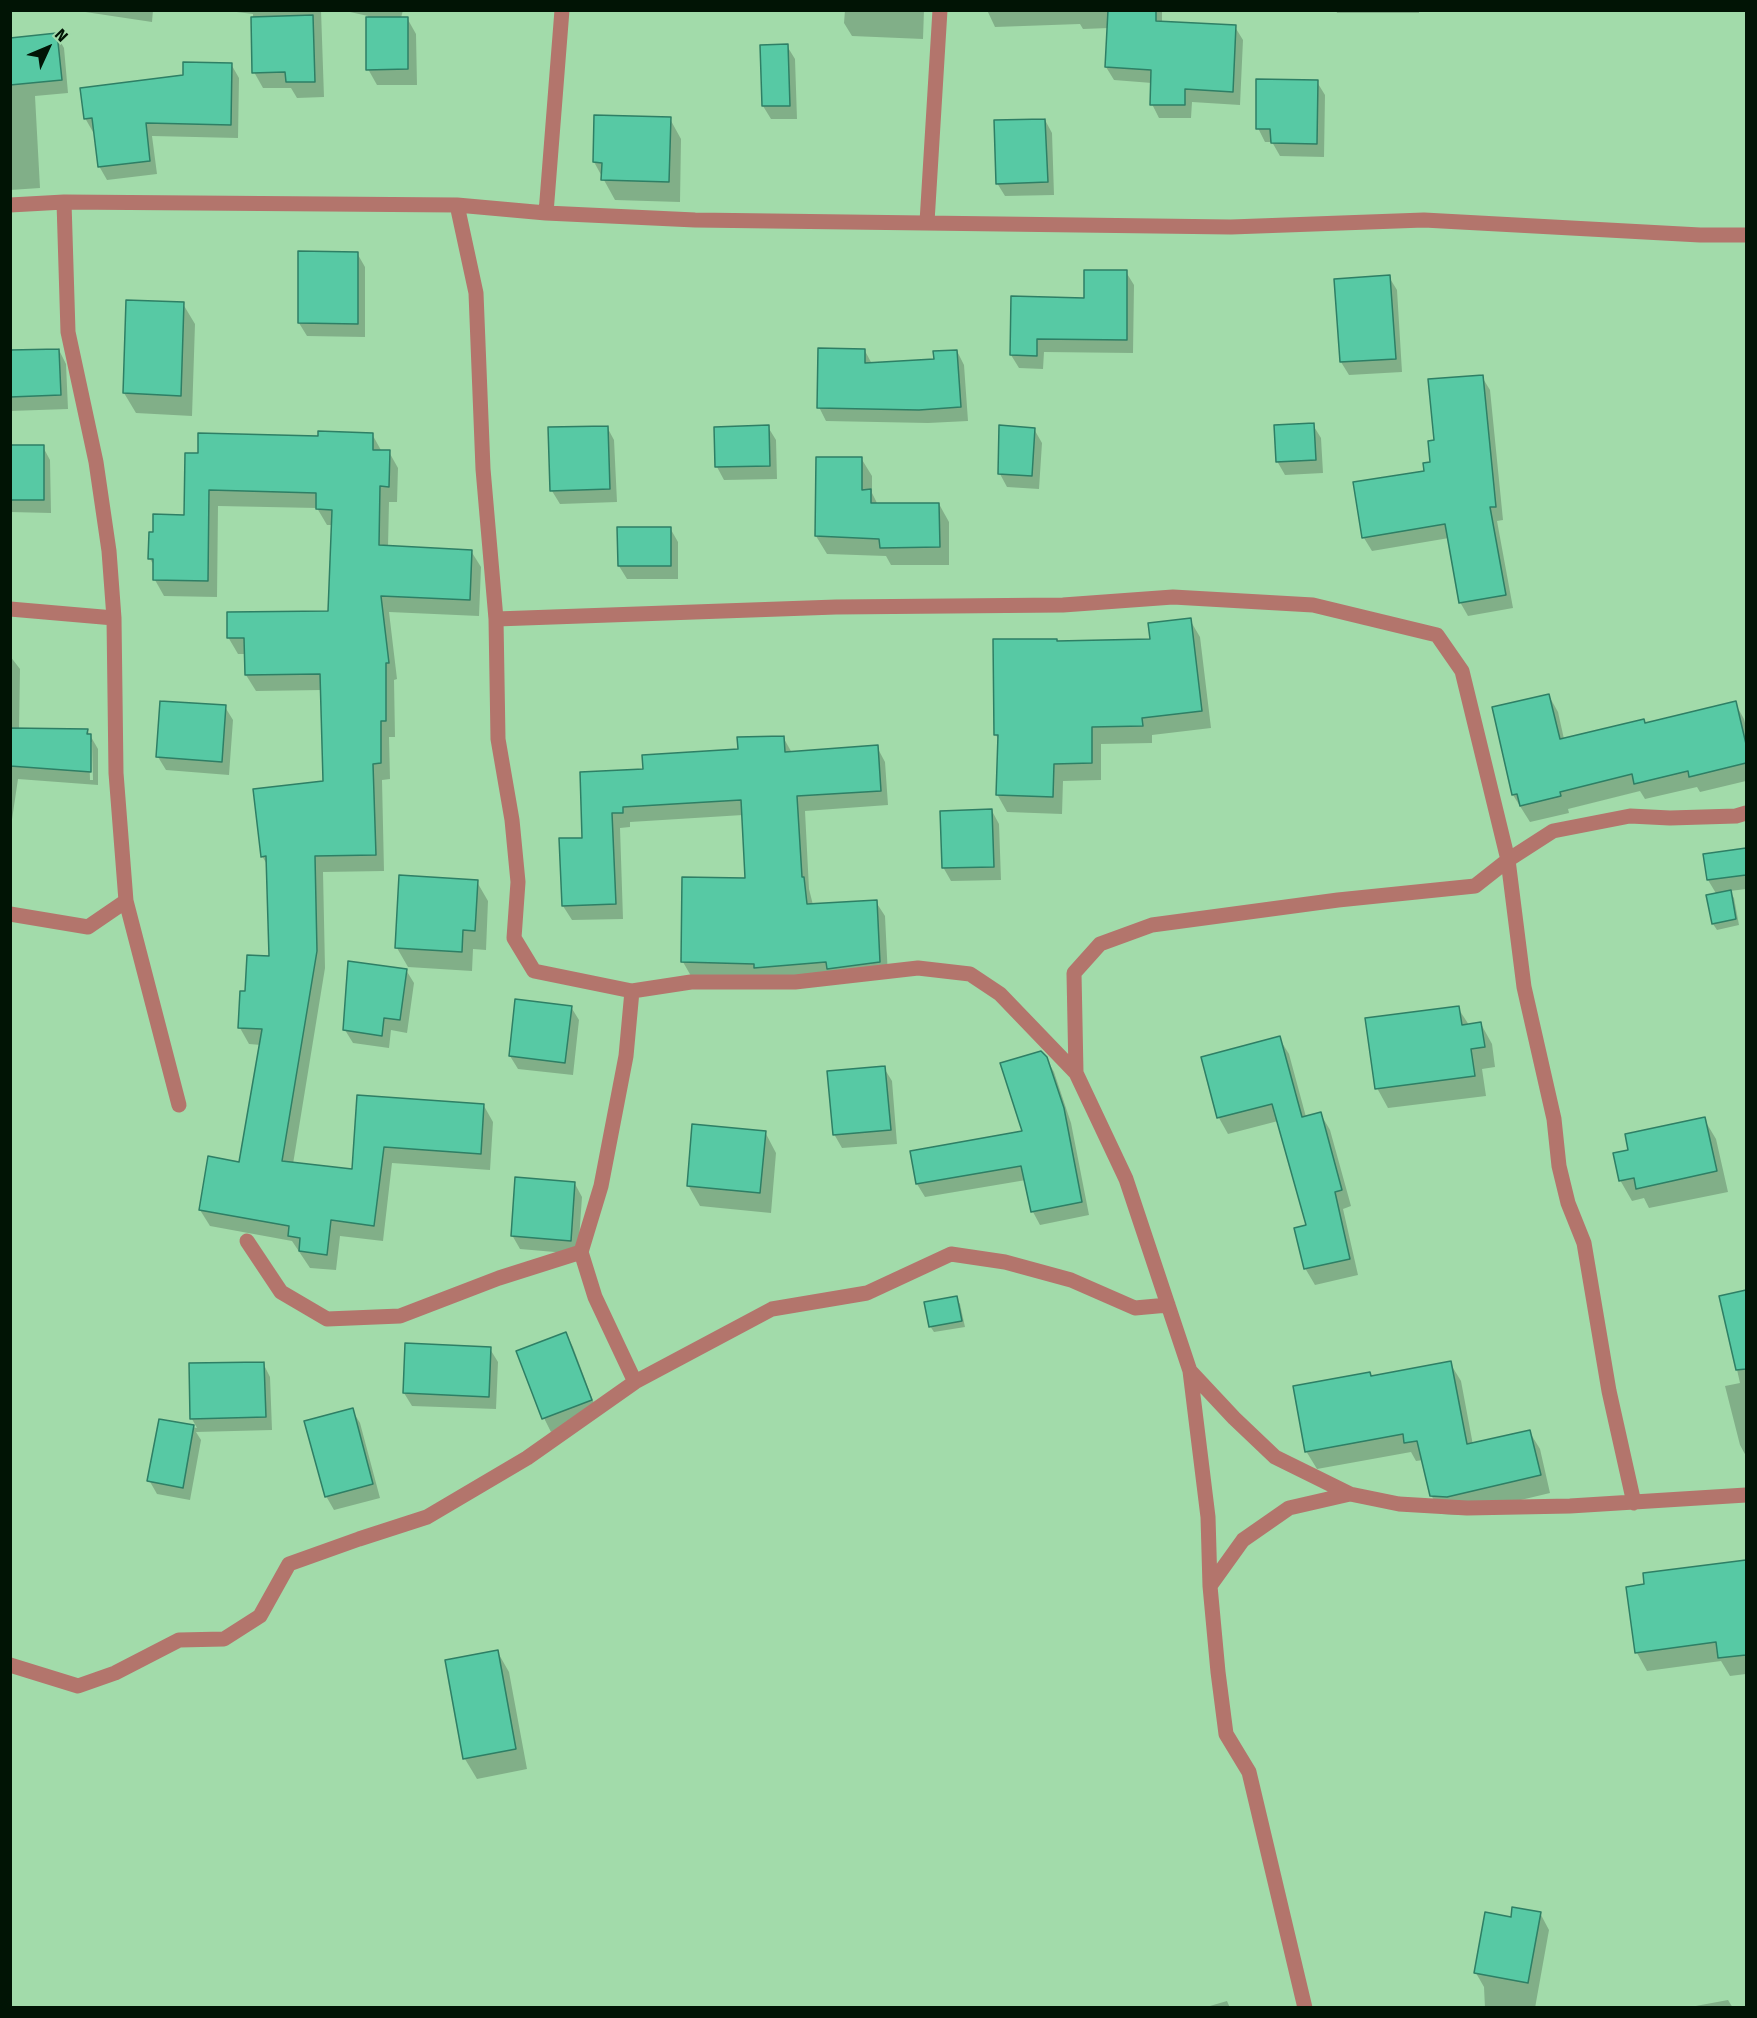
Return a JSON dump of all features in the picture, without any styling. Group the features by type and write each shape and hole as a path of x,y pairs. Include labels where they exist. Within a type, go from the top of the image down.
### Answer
{"street":[{"path":"546,213 562,10"},
{"path":"927,222 940,10"},
{"path":"10,205 64,202 457,205 546,213 695,220 1231,227 1425,220 1700,235 1746,235"},
{"path":"64,202 69,332 96,462 109,551 114,618 116,773 126,901 179,1105"},
{"path":"457,205 476,293 483,469 496,619 498,739 512,820 518,882 514,938 534,971 632,991 691,982 795,982 918,968 970,974 1000,994 1076,1073 1126,1179 1190,1371 1208,1517 1210,1586 1226,1734 1249,1772 1305,2007"},
{"path":"496,619 836,607 1063,606 1173,597 1313,606 1437,635 1462,671 1508,860 1524,987 1554,1119 1559,1166 1568,1203 1584,1243 1609,1391 1634,1503"},
{"path":"10,609 114,618"},
{"path":"1076,1073 1074,972 1100,944 1152,926 1338,900 1475,886 1508,860 1553,831 1630,816 1670,818 1736,816 1746,813"},
{"path":"10,914 88,927 126,901"},
{"path":"632,991 627,1056 600,1186 581,1252 595,1298 635,1382"},
{"path":"247,1241 281,1292 327,1319 399,1316 499,1278 581,1252"},
{"path":"10,1665 78,1686 115,1673 179,1640 224,1639 260,1616 289,1564 427,1517 527,1458 635,1382 772,1309 867,1293 951,1254 1005,1262 1071,1280 1135,1308 1168,1305"},
{"path":"1190,1371 1275,1457 1350,1494 1399,1504 1467,1508 1634,1503 1746,1495"},
{"path":"1210,1586 1243,1540 1289,1508 1350,1494"}],"building":[{"path":"1108,10 1156,10 1156,21 1236,25 1233,92 1185,89 1185,105 1150,105 1151,70 1105,67"},
{"path":"313,15 315,82 286,82 285,72 252,73 251,17"},
{"path":"366,17 408,17 408,69 366,70"},
{"path":"57,33 62,80 10,85 10,38"},
{"path":"788,44 790,106 762,106 760,45"},
{"path":"183,62 232,63 231,125 146,123 150,161 98,167 92,118 84,119 80,88 183,75"},
{"path":"1256,79 1318,80 1317,144 1271,143 1270,129 1256,129"},
{"path":"594,115 671,117 669,182 601,180 602,163 593,162"},
{"path":"1045,119 1048,182 996,184 994,120"},
{"path":"298,251 358,252 358,324 298,323"},
{"path":"1084,270 1127,270 1127,340 1037,339 1037,356 1010,355 1011,296 1084,298"},
{"path":"1390,275 1396,359 1340,362 1334,279"},
{"path":"126,300 184,302 181,396 123,393"},
{"path":"818,348 865,349 865,363 934,359 933,351 957,350 961,407 919,410 817,408"},
{"path":"59,349 61,395 10,397 10,350"},
{"path":"1483,375 1496,507 1490,507 1506,595 1459,603 1445,524 1362,538 1353,482 1424,471 1423,463 1430,462 1428,441 1434,440 1428,379"},
{"path":"1314,423 1316,460 1276,462 1274,425"},
{"path":"769,425 770,466 715,467 714,427"},
{"path":"999,425 1035,428 1032,476 998,474"},
{"path":"608,426 610,489 550,491 548,427"},
{"path":"318,431 373,433 373,450 390,450 389,487 380,486 379,545 472,550 470,600 381,596 389,663 386,663 386,721 381,721 381,763 373,764 376,855 315,856 317,951 282,1161 352,1169 357,1095 484,1104 481,1154 384,1147 374,1226 331,1220 327,1255 299,1251 300,1238 288,1236 289,1226 199,1210 208,1156 239,1162 262,1029 238,1028 240,991 245,991 247,955 269,956 266,856 261,857 253,789 323,781 320,674 245,675 244,638 227,638 227,612 328,611 332,510 316,509 316,493 209,490 208,581 153,580 153,559 148,559 149,532 153,532 153,514 184,515 185,453 198,453 198,433 318,436"},
{"path":"10,445 44,445 44,500 10,500"},
{"path":"816,457 862,457 862,490 871,489 871,503 939,503 940,547 880,548 879,539 815,536"},
{"path":"617,527 671,527 671,566 618,566"},
{"path":"1191,618 1202,711 1142,718 1143,726 1092,727 1092,763 1054,764 1053,797 996,795 998,735 994,735 993,639 1057,639 1057,641 1150,639 1148,623"},
{"path":"1549,694 1560,739 1644,719 1645,723 1736,701 1746,744 1746,763 1689,777 1688,771 1634,784 1632,774 1560,792 1561,796 1520,806 1517,794 1512,795 1492,707"},
{"path":"160,701 226,705 222,762 156,757"},
{"path":"10,728 88,729 87,734 91,734 91,772 10,766"},
{"path":"784,736 785,752 878,745 881,791 797,796 802,877 804,877 807,904 877,900 880,962 827,969 826,962 754,968 754,964 681,962 682,877 745,878 741,800 623,807 623,813 612,813 616,904 562,906 559,838 582,838 580,772 643,769 642,755 738,749 737,737"},
{"path":"992,809 994,867 942,868 940,811"},
{"path":"1746,848 1746,875 1707,880 1703,854"},
{"path":"399,875 478,880 475,931 463,930 462,952 395,948"},
{"path":"1731,890 1736,919 1712,924 1706,895"},
{"path":"348,961 407,969 400,1020 384,1018 382,1036 343,1030"},
{"path":"515,999 572,1006 565,1063 509,1056"},
{"path":"1459,1006 1462,1025 1481,1022 1485,1047 1471,1049 1475,1076 1375,1089 1365,1018"},
{"path":"1280,1036 1302,1117 1321,1112 1342,1190 1335,1192 1350,1259 1304,1269 1294,1228 1306,1225 1272,1104 1217,1118 1201,1057"},
{"path":"1041,1051 1047,1057 1064,1108 1082,1202 1031,1212 1021,1166 916,1184 910,1151 1022,1131 1000,1063"},
{"path":"885,1066 891,1130 833,1135 827,1071"},
{"path":"1705,1117 1717,1171 1636,1189 1634,1178 1619,1181 1613,1153 1628,1150 1625,1134"},
{"path":"692,1124 766,1131 760,1193 687,1186"},
{"path":"515,1177 575,1182 571,1241 511,1236"},
{"path":"1746,1290 1746,1369 1736,1370 1719,1296"},
{"path":"957,1296 962,1321 929,1327 924,1302"},
{"path":"566,1332 592,1400 542,1419 516,1351"},
{"path":"405,1343 491,1347 489,1397 403,1393"},
{"path":"1451,1361 1467,1444 1530,1430 1541,1475 1447,1497 1430,1496 1417,1441 1404,1443 1403,1434 1305,1452 1293,1386 1370,1372 1371,1376"},
{"path":"264,1362 266,1417 190,1419 189,1363"},
{"path":"353,1408 373,1484 325,1497 304,1421"},
{"path":"159,1419 194,1425 183,1488 147,1481"},
{"path":"1746,1560 1746,1655 1718,1658 1716,1642 1635,1653 1626,1587 1644,1584 1643,1573"},
{"path":"498,1650 516,1749 463,1759 445,1660"},
{"path":"1512,1907 1541,1912 1528,1983 1474,1973 1485,1912 1511,1917"}]}
